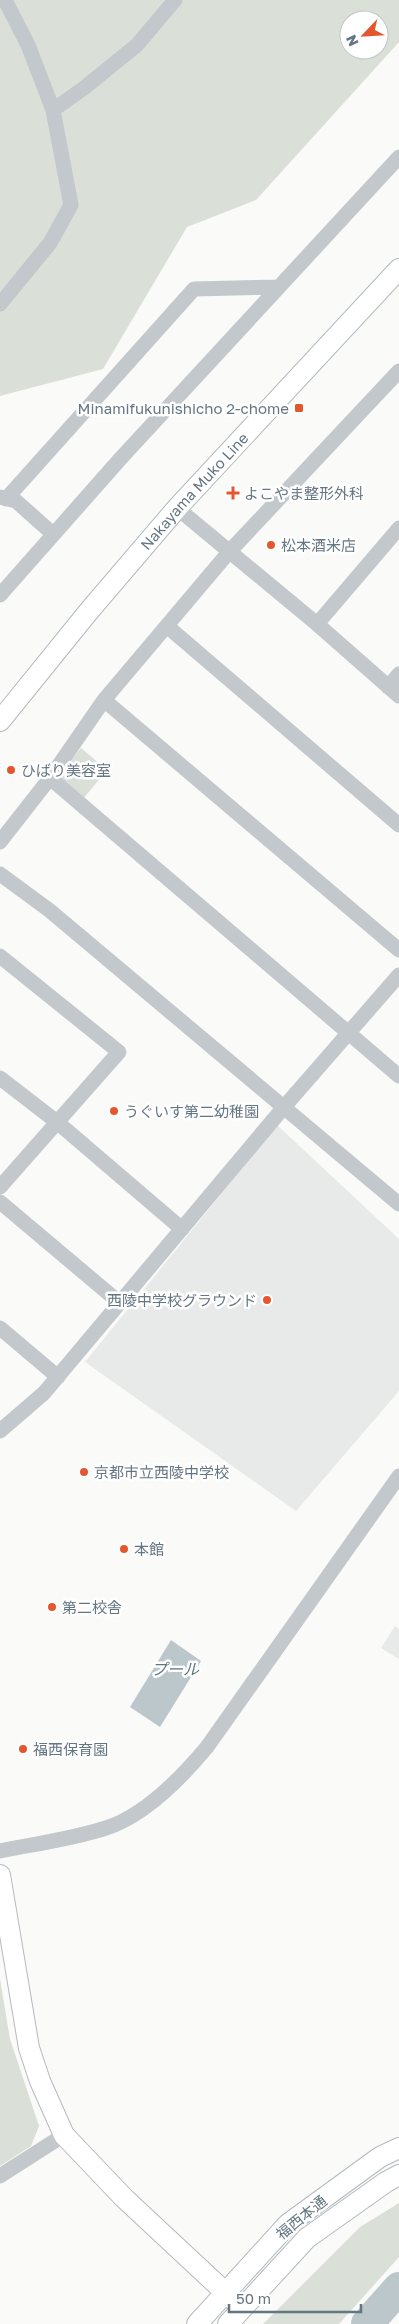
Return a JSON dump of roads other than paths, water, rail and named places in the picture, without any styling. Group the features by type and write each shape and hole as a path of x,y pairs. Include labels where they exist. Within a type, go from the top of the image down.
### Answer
{"street":[{"path":"0,304 50,243 71,206 53,110 28,45 5,0"},
{"path":"53,110 84,88 137,45 175,0"},
{"path":"0,595 53,534 399,157"},
{"name":"Nakayama Muko Line","path":"0,721 89,611 178,508 399,269"},
{"path":"53,534 16,501 3,498 194,289 279,287"},
{"path":"0,842 50,778 104,700 230,552 399,371"},
{"path":"178,508 317,624 393,691 399,674"},
{"path":"317,624 399,528"},
{"path":"168,627 399,825"},
{"path":"104,700 399,950"},
{"path":"50,778 399,1076"},
{"path":"0,874 49,910 399,1204"},
{"path":"0,956 119,1052 0,1187"},
{"path":"0,1431 44,1393 58,1377 284,1107 350,1034 399,975"},
{"path":"0,1078 57,1122 182,1229"},
{"path":"0,1202 120,1303"},
{"path":"0,1328 58,1377"},
{"path":"0,1851 107,1828 144,1808 184,1775 207,1747 399,1476"},
{"path":"0,1875 29,2048 40,2081 64,2135 124,2198 242,2308"},
{"path":"0,2176 64,2135"},
{"name":"福西本通","path":"197,2324 288,2224 380,2158 399,2148"},
{"name":"福西本通","path":"228,2324 306,2238 399,2175"}],"water":[{"name":"プール","path":"171,1640 201,1661 160,1727 130,1707"}],"waterway":[{"path":"367,2324 399,2288"}],"place":[{"name":"Minamifukunishicho 2-chome","path":"299,408"},
{"name":"よこやま整形外科","path":"233,493"},
{"name":"松本酒米店","path":"271,545"},
{"name":"ひばり美容室","path":"11,770"},
{"name":"うぐいす第二幼稚園","path":"114,1111"},
{"name":"西陵中学校グラウンド","path":"267,1300"},
{"name":"京都市立西陵中学校","path":"84,1472"},
{"name":"本館","path":"124,1549"},
{"name":"第二校舎","path":"52,1607"},
{"name":"福西保育園","path":"23,1749"}]}
